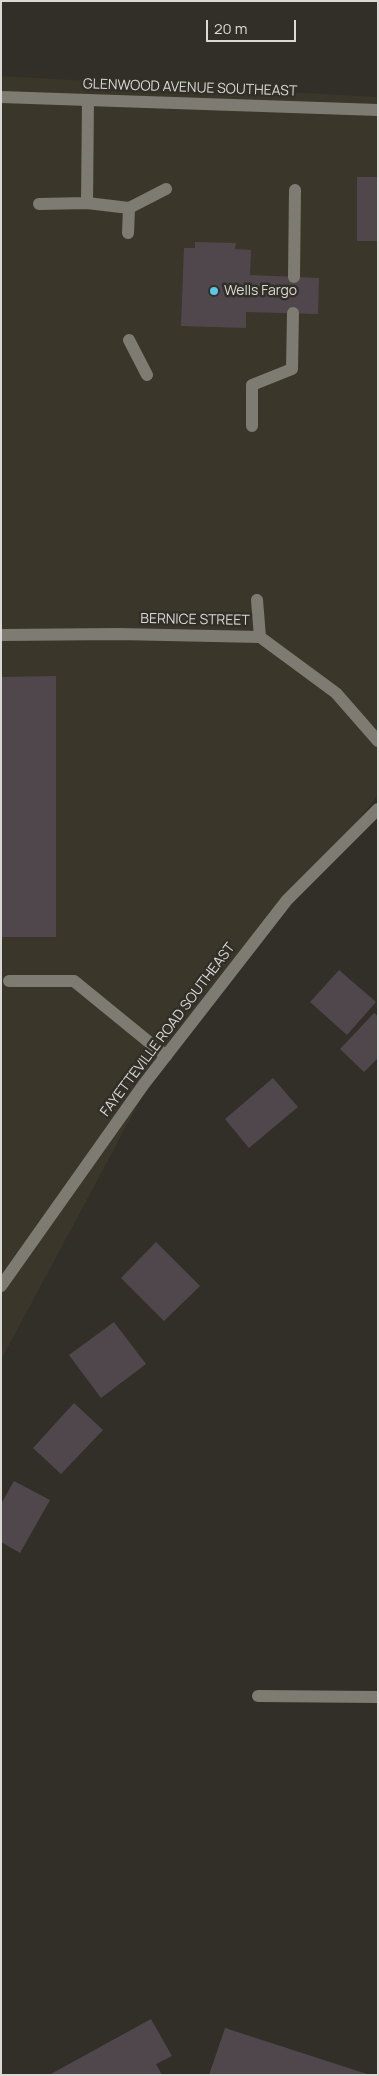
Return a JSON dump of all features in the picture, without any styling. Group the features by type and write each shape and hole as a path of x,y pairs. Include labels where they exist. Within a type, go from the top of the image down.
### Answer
{"street":[{"name":"GLENWOOD AVENUE SOUTHEAST","path":"1,97 378,110"},
{"path":"87,203 88,100"},
{"path":"39,204 87,203 129,208 166,189"},
{"path":"294,277 295,190"},
{"path":"128,233 129,208"},
{"path":"252,426 252,385 292,369 293,313"},
{"path":"129,340 147,375"},
{"path":"257,600 260,637"},
{"name":"BERNICE STREET","path":"1,635 119,634 260,637 336,693 378,741"},
{"name":"FAYETTEVILLE ROAD SOUTHEAST","path":"1,1286 166,1056 287,900 378,809"},
{"path":"10,981 74,981 166,1056"},
{"path":"258,1696 378,1697"}],"shaded area":[{"path":"1,76 378,97 378,795 151,1080 1,1360"}],"building":[{"path":"357,177 378,177 378,241 357,241"},
{"path":"195,242 236,243 235,249 251,250 250,275 319,278 318,314 246,312 246,328 181,326 184,248 195,248"},
{"path":"56,676 56,937 1,937 1,677"},
{"path":"339,970 376,1002 347,1035 310,1002"},
{"path":"374,1013 378,1016 378,1058 364,1072 340,1049"},
{"path":"273,1078 298,1107 249,1148 225,1119"},
{"path":"156,1242 200,1286 164,1321 121,1278"},
{"path":"114,1322 146,1364 101,1398 69,1355"},
{"path":"74,1403 103,1430 61,1474 33,1448"},
{"path":"14,1481 50,1500 20,1553 1,1542 1,1504"},
{"path":"151,2019 172,2056 156,2064 162,2075 49,2075"},
{"path":"225,2028 367,2074 367,2075 209,2075"}],"place":[{"name":"Wells Fargo","path":"214,291"}]}
